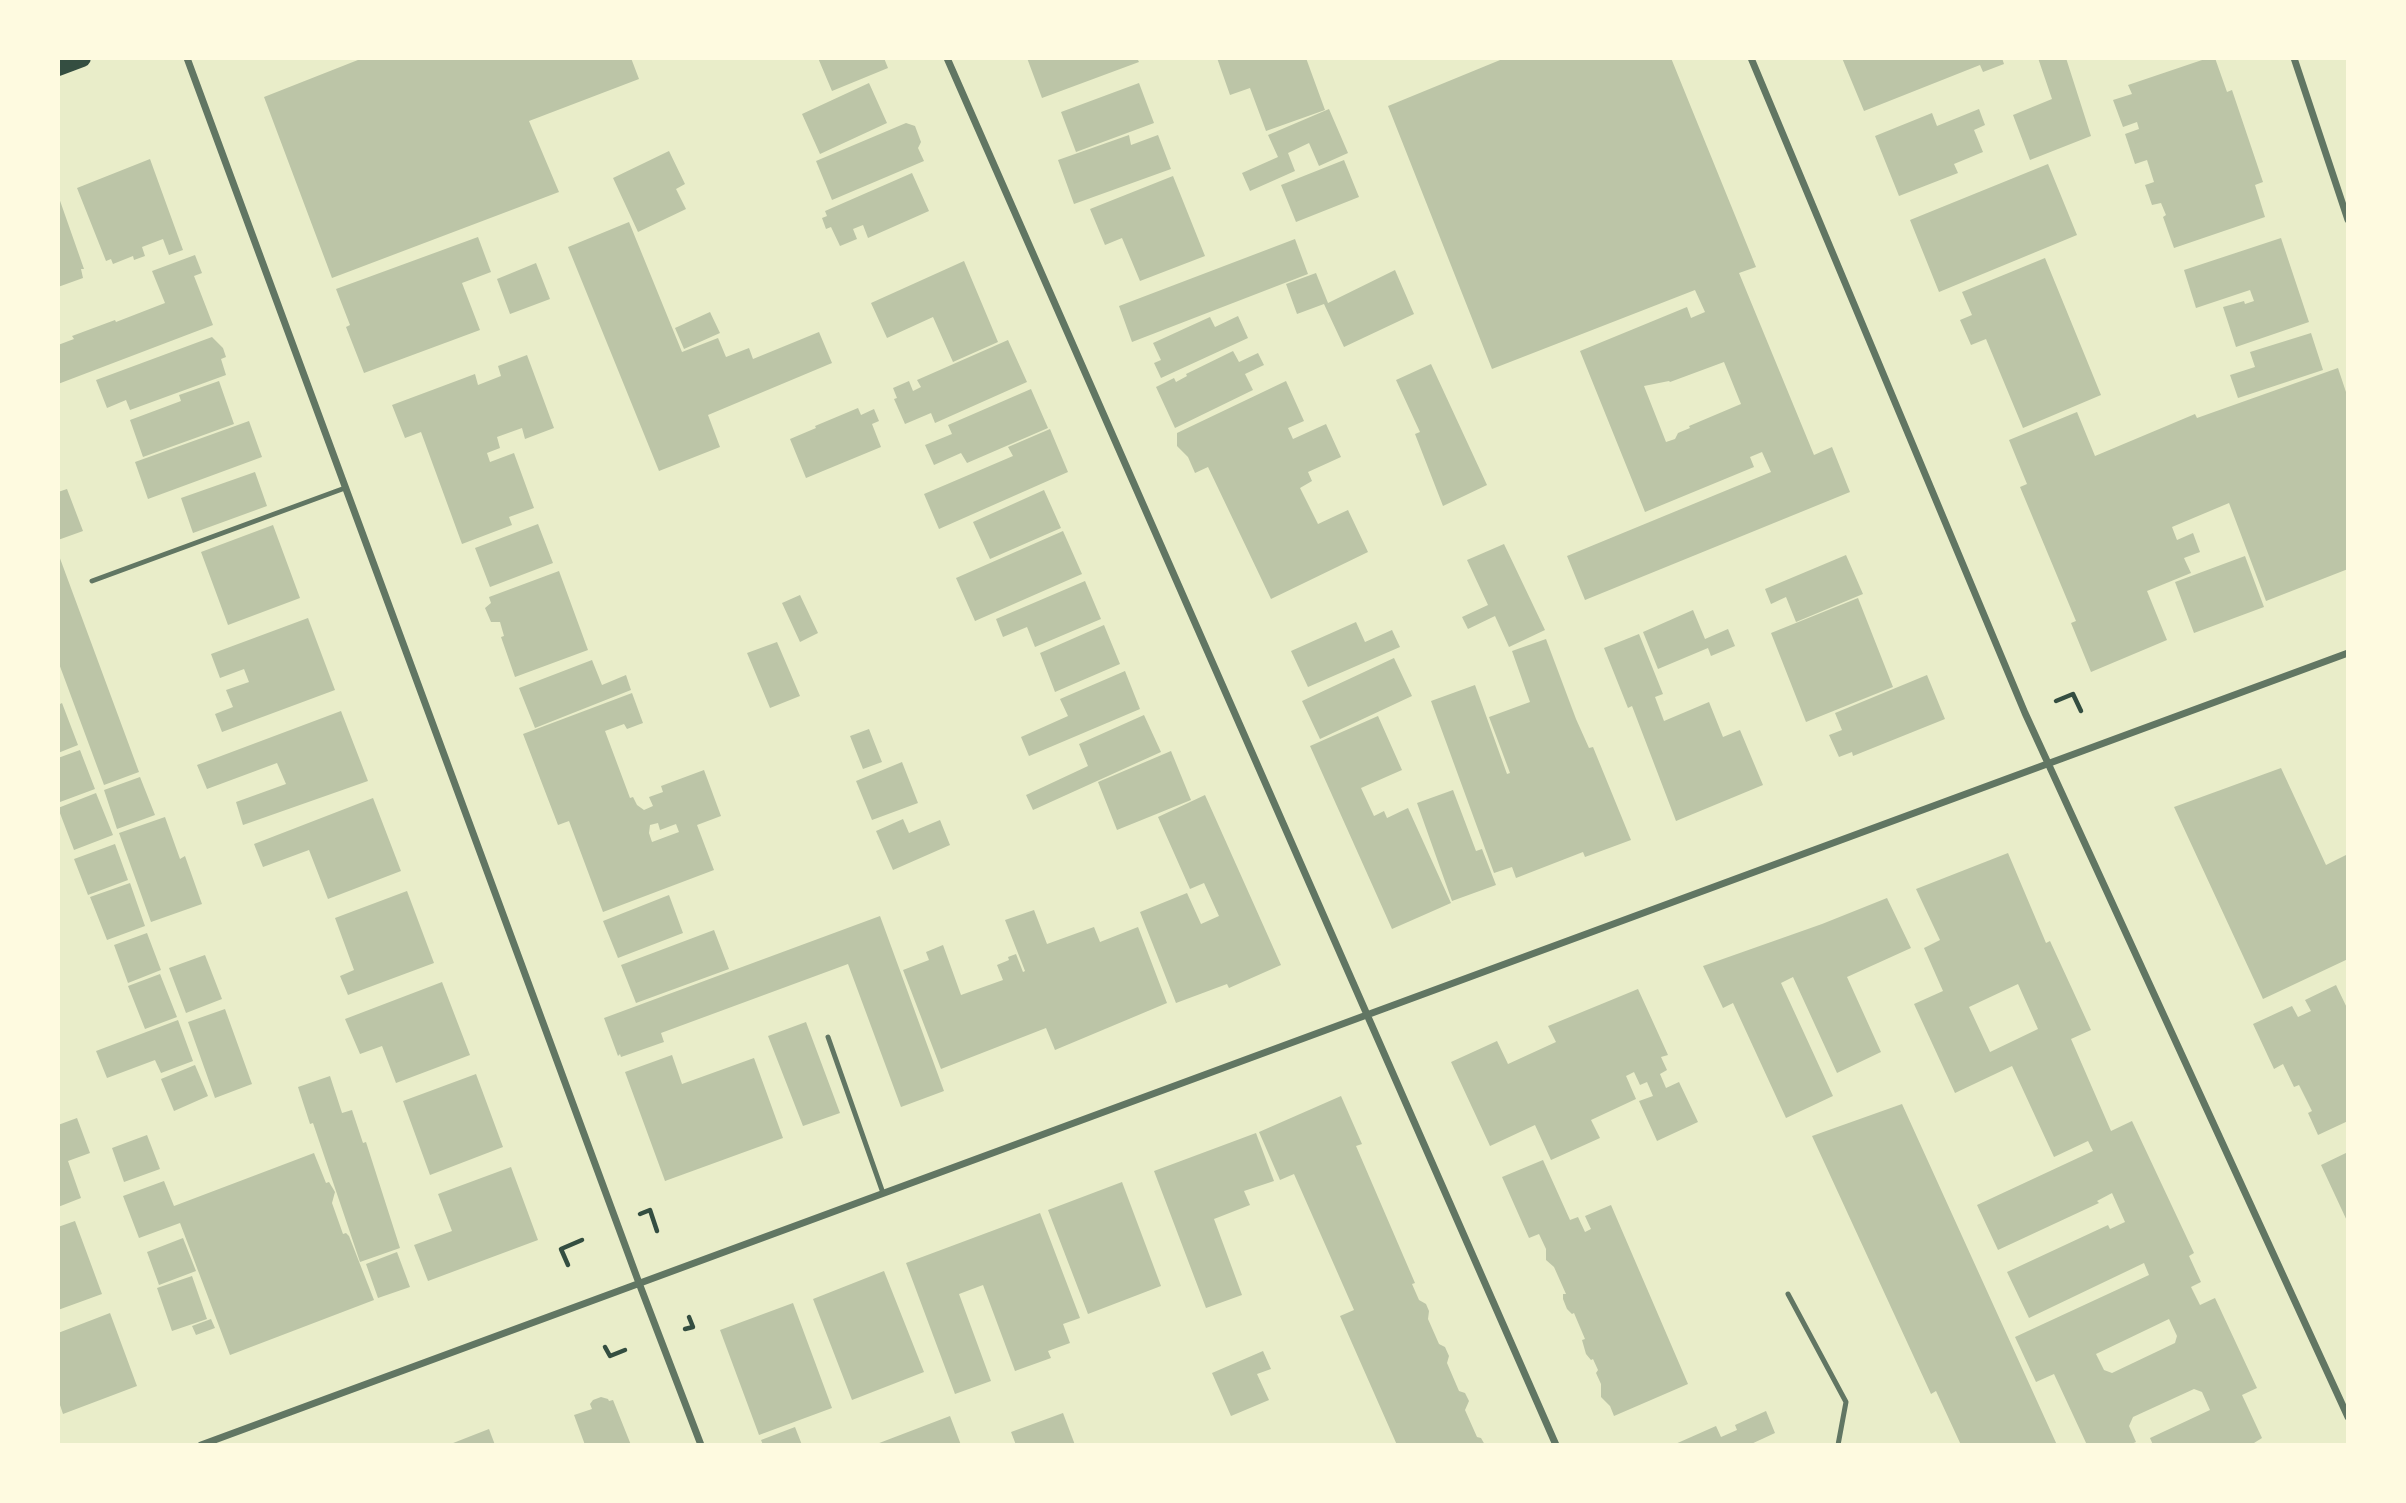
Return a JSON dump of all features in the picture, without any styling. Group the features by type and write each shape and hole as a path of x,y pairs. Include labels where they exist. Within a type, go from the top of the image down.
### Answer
{"main road":[{"path":"58,67 82,58"}],"street":[{"path":"187,58 701,1445"},
{"path":"947,58 1556,1445"},
{"path":"1751,58 2025,713 2348,1417"},
{"path":"2294,58 2348,219"},
{"path":"201,1445 2348,653"}],"lane":[{"path":"92,581 345,488"},
{"path":"828,1037 883,1193"},
{"path":"1788,1294 1846,1402 1838,1445"}],"path":[{"path":"2056,701 2073,694 2081,710"},
{"path":"640,1215 650,1210 657,1231"},
{"path":"568,1265 561,1250 582,1240"},
{"path":"685,1329 693,1327 689,1317"},
{"path":"606,1347 610,1356 625,1350"}],"building":[{"path":"363,58 631,58 639,79 529,121 559,192 332,278 264,97"},
{"path":"818,58 884,58 888,68 832,91"},
{"path":"1027,58 1137,58 1139,62 1042,98"},
{"path":"1217,58 1306,58 1325,110 1266,131 1250,88 1230,95"},
{"path":"1505,58 1671,58 1756,267 1739,273 1814,455 1832,447 1850,492 1585,600 1567,556 1771,472 1762,452 1750,457 1754,467 1645,512 1580,351 1687,307 1691,318 1705,312 1695,290 1492,369 1388,106","holes":["1724,362 1741,404 1689,426 1690,428 1678,433 1675,439 1666,442 1644,386 1670,382"]},
{"path":"1842,58 2002,58 2004,64 1983,72 1980,65 1864,111"},
{"path":"2038,58 2066,58 2091,136 2030,160 2013,115 2052,99"},
{"path":"2215,58 2227,92 2232,90 2263,182 2255,185 2265,217 2174,248 2161,203 2152,205 2145,185 2154,182 2147,160 2135,164 2125,134 2139,129 2137,122 2123,127 2113,100 2132,94 2128,85"},
{"path":"869,83 887,123 820,154 802,114"},
{"path":"1139,83 1154,123 1076,152 1061,112"},
{"path":"1329,109 1348,153 1319,166 1309,143 1288,153 1295,171 1250,191 1242,173 1278,157 1268,135"},
{"path":"1979,109 1985,125 1974,130 1983,152 1954,164 1958,173 1899,196 1875,136 1932,113 1937,126"},
{"path":"906,123 915,126 921,142 918,148 924,161 832,200 816,161"},
{"path":"1129,135 1131,145 1158,135 1171,169 1074,204 1058,160"},
{"path":"669,151 685,184 676,189 686,209 638,232 613,178"},
{"path":"150,159 183,250 169,255 163,239 142,247 145,256 134,260 133,256 113,264 111,259 106,261 77,188"},
{"path":"1344,160 1359,197 1296,222 1281,185"},
{"path":"2048,164 2077,235 1939,292 1910,220"},
{"path":"912,173 929,211 868,238 863,225 853,229 857,239 840,246 831,227 826,229 822,218 827,216 825,211"},
{"path":"1173,176 1205,256 1140,281 1122,238 1105,245 1090,209"},
{"path":"58,195 84,269 81,269 83,278 58,287"},
{"path":"629,222 682,352 718,338 726,357 749,348 753,359 819,332 832,363 708,415 720,447 659,471 568,247"},
{"path":"478,237 491,272 462,283 480,330 364,373 346,327 350,325 336,289"},
{"path":"2281,238 2309,322 2236,347 2223,307 2254,301 2250,290 2196,308 2184,270"},
{"path":"1295,239 1308,274 1132,342 1119,306"},
{"path":"195,255 202,273 194,276 213,325 58,384 58,345 74,339 72,336 165,303 152,271"},
{"path":"2045,258 2101,395 2023,428 1986,339 1971,345 1960,320 1972,315 1962,292"},
{"path":"964,261 998,342 953,362 933,317 887,338 871,303"},
{"path":"536,263 550,299 510,314 497,279"},
{"path":"1395,270 1414,314 1344,347 1324,304 1297,314 1286,284 1316,273 1328,303"},
{"path":"710,312 720,333 684,349 675,328"},
{"path":"1238,316 1248,338 1161,378 1154,363 1161,360 1153,343 1210,317 1215,327"},
{"path":"2311,333 2323,370 2238,398 2230,375 2255,367 2250,352"},
{"path":"212,337 223,348 226,357 221,359 226,375 130,410 126,400 107,408 96,380"},
{"path":"1008,340 1027,382 935,423 931,413 905,424 894,399 897,398 893,388 909,381 913,391 921,387 917,380"},
{"path":"1233,351 1239,362 1258,353 1264,365 1245,374 1253,390 1175,428 1156,387 1174,378 1176,382 1187,376 1186,374"},
{"path":"527,355 554,428 525,439 522,428 497,437 500,448 487,453 490,462 514,453 534,508 509,517 512,525 462,544 421,432 405,438 392,405 475,374 478,385 501,376 498,366"},
{"path":"1431,364 1487,485 1443,506 1415,434 1420,432 1396,380"},
{"path":"2338,368 2348,398 2348,569 2266,601 2229,503 2172,527 2177,540 2193,533 2200,552 2184,558 2191,573 2147,591 2167,640 2091,672 2071,623 2076,621 2020,487 2027,484 2009,440 2077,412 2095,456 2195,414 2197,418"},
{"path":"219,381 234,424 143,457 130,420 181,401 179,395"},
{"path":"1286,381 1304,421 1288,428 1293,439 1326,424 1341,457 1308,472 1312,481 1300,488 1318,524 1348,510 1368,552 1271,599 1208,467 1195,473 1188,457 1177,446 1177,433"},
{"path":"1031,389 1048,428 967,463 961,453 934,465 925,445 952,434 948,425"},
{"path":"858,408 861,415 874,409 879,421 872,424 881,447 806,478 790,439"},
{"path":"249,421 262,457 148,499 135,462"},
{"path":"1050,429 1068,472 939,529 924,494 1013,456 1008,447"},
{"path":"255,472 267,506 193,533 181,498"},
{"path":"67,489 83,531 58,540 58,492"},
{"path":"1044,490 1061,528 990,559 973,522"},
{"path":"538,524 553,563 490,587 475,548"},
{"path":"273,525 300,598 228,625 201,552"},
{"path":"1063,531 1082,574 975,621 956,578"},
{"path":"1504,544 1545,630 1509,647 1495,616 1468,629 1462,617 1488,605 1467,560"},
{"path":"58,553 139,772 104,785 58,661"},
{"path":"1846,555 1863,594 1796,622 1786,597 1771,604 1765,589"},
{"path":"2245,556 2264,607 2194,633 2175,582"},
{"path":"559,571 588,650 515,677 501,637 504,636 500,622 491,622 485,608 491,603 489,597"},
{"path":"1085,581 1101,619 1035,647 1027,627 1003,637 996,619"},
{"path":"800,595 818,633 800,642 782,603"},
{"path":"1858,598 1893,687 1806,722 1771,633"},
{"path":"1693,610 1705,639 1728,629 1735,646 1711,656 1708,648 1658,669 1643,632"},
{"path":"308,618 335,690 222,732 215,714 233,707 226,690 249,682 244,669 220,678 211,654"},
{"path":"1356,622 1365,642 1392,630 1400,647 1308,687 1291,651"},
{"path":"1104,625 1120,664 1055,692 1040,653"},
{"path":"1639,634 1663,694 1655,697 1664,721 1709,702 1723,737 1740,730 1763,785 1676,821 1632,706 1628,708 1604,648"},
{"path":"1546,639 1576,719 1589,748 1593,747 1631,840 1585,857 1583,852 1516,878 1512,867 1494,873 1431,701 1475,685 1507,774 1510,773 1489,717 1530,702 1512,651"},
{"path":"777,642 800,696 770,708 747,653"},
{"path":"1394,658 1412,696 1320,739 1302,701"},
{"path":"592,660 602,685 626,675 631,690 535,728 519,688"},
{"path":"1125,671 1140,709 1029,756 1021,737 1068,716 1060,699"},
{"path":"1927,675 1945,719 1853,756 1852,752 1839,757 1829,735 1842,730 1835,713"},
{"path":"632,693 643,723 627,729 624,724 605,731 630,798 633,797 637,805 644,810 653,806 649,797 663,792 661,786 704,770 721,816 697,825 714,870 603,912 569,821 558,825 523,734","holes":["658,823 660,830 676,824 679,832 652,842 650,825"]},
{"path":"62,703 78,745 58,753 58,705"},
{"path":"341,711 368,781 243,825 236,802 286,784 277,763 207,789 197,765"},
{"path":"1144,715 1161,752 1033,810 1026,795 1088,766 1079,744"},
{"path":"1378,716 1402,770 1361,788 1374,816 1384,811 1387,818 1408,808 1451,903 1392,929 1310,746"},
{"path":"869,729 882,762 863,769 850,736"},
{"path":"80,750 95,789 60,802 58,758"},
{"path":"1171,751 1191,800 1117,830 1098,782"},
{"path":"902,762 918,803 872,820 856,781"},
{"path":"2281,768 2326,865 2348,854 2348,959 2263,999 2174,807"},
{"path":"140,777 155,815 117,829 104,790"},
{"path":"1453,790 1476,851 1482,849 1496,885 1452,901 1417,803"},
{"path":"96,793 113,835 74,850 58,808"},
{"path":"1205,795 1281,965 1229,988 1227,984 1176,1003 1140,912 1187,893 1201,924 1219,916 1204,883 1190,889 1158,817"},
{"path":"373,798 401,871 328,899 309,850 263,867 254,844"},
{"path":"165,817 180,859 185,856 202,904 151,922 119,833"},
{"path":"903,819 909,833 940,820 950,845 893,870 876,831"},
{"path":"115,844 128,880 88,895 74,859"},
{"path":"2008,853 2046,943 2050,941 2091,1030 2071,1039 2111,1131 2132,1121 2194,1253 2189,1256 2201,1282 2191,1287 2200,1305 2215,1298 2257,1388 2242,1395 2262,1438 2254,1443 2255,1445 2153,1445 2150,1438 2210,1410 2202,1392 2194,1389 2133,1417 2129,1426 2136,1442 2129,1445 2087,1445 2054,1374 2036,1382 2015,1337 2149,1275 2144,1263 2029,1318 2007,1272 2108,1225 2110,1229 2125,1222 2112,1193 2097,1201 2099,1203 1998,1250 1977,1205 2093,1151 2088,1141 2054,1157 2012,1066 1955,1093 1914,1004 1943,991 1924,948 1940,940 1916,889","holes":["2018,984 2038,1029 1990,1052 1969,1007","2169,1319 2177,1336 2175,1343 2112,1373 2104,1370 2096,1354"]},
{"path":"130,883 145,926 107,940 90,897"},
{"path":"407,891 434,963 348,995 340,976 354,970 335,918"},
{"path":"669,895 683,933 618,958 603,921"},
{"path":"1887,898 1911,948 1847,977 1881,1052 1837,1073 1793,977 1781,983 1833,1096 1786,1118 1733,1003 1723,1008 1703,966"},
{"path":"1034,910 1047,944 1094,927 1100,942 1138,927 1167,1003 1055,1050 1046,1028 941,1069 903,970 929,960 926,952 943,945 961,995 1003,980 997,965 1016,954 1023,972 1025,971 1005,920"},
{"path":"880,916 944,1091 901,1107 848,964 661,1033 664,1042 618,1056 604,1018"},
{"path":"714,930 729,969 636,1003 621,965"},
{"path":"147,933 161,970 128,983 114,945"},
{"path":"205,955 222,999 186,1013 169,968"},
{"path":"160,974 177,1017 145,1029 128,986"},
{"path":"442,982 470,1055 396,1083 382,1046 360,1054 345,1019"},
{"path":"2336,985 2348,1010 2348,1121 2318,1135 2308,1113 2312,1111 2299,1085 2294,1087 2283,1064 2274,1069 2253,1024 2292,1006 2298,1017 2311,1011 2305,1000"},
{"path":"1638,989 1668,1055 1661,1057 1667,1070 1660,1074 1666,1088 1679,1082 1698,1122 1657,1141 1639,1101 1653,1096 1647,1082 1640,1085 1634,1072 1626,1076 1636,1099 1591,1120 1600,1138 1551,1160 1535,1125 1490,1146 1451,1062 1497,1041 1508,1064 1556,1042 1548,1026"},
{"path":"225,1009 252,1084 215,1098 188,1022"},
{"path":"178,1020 193,1061 161,1073 155,1060 107,1078 96,1051"},
{"path":"806,1022 840,1113 803,1126 768,1036"},
{"path":"672,1055 682,1084 754,1058 783,1138 665,1181 625,1072"},
{"path":"195,1065 208,1096 174,1111 161,1079"},
{"path":"476,1074 503,1147 430,1175 403,1101"},
{"path":"330,1076 342,1113 352,1110 363,1143 366,1142 400,1248 360,1262 313,1123 310,1124 298,1087"},
{"path":"1341,1096 1362,1144 1356,1146 1415,1283 1412,1284 1419,1300 1426,1304 1428,1319 1439,1344 1445,1347 1449,1356 1447,1363 1459,1391 1465,1393 1469,1401 1465,1410 1477,1437 1481,1438 1485,1445 1397,1445 1340,1316 1354,1310 1294,1174 1280,1180 1259,1132"},
{"path":"1902,1104 2057,1445 1961,1445 1936,1391 1931,1394 1812,1136"},
{"path":"77,1118 90,1153 68,1161 81,1198 58,1207 58,1125"},
{"path":"1256,1133 1274,1181 1244,1191 1250,1205 1214,1219 1242,1295 1206,1308 1154,1171"},
{"path":"147,1135 160,1169 124,1182 112,1148"},
{"path":"2348,1152 2348,1223 2321,1165"},
{"path":"314,1153 326,1183 329,1182 335,1192 332,1203 343,1234 349,1236 374,1300 230,1355 180,1223 139,1238 123,1196 164,1181 174,1206"},
{"path":"1543,1160 1570,1220 1578,1217 1585,1232 1591,1229 1585,1216 1611,1205 1688,1384 1614,1416 1610,1406 1601,1397 1601,1384 1596,1373 1598,1370 1593,1359 1586,1354 1582,1340 1585,1339 1574,1313 1567,1309 1563,1299 1563,1294 1566,1294 1554,1267 1546,1260 1546,1249 1539,1234 1529,1238 1502,1177"},
{"path":"511,1167 538,1240 428,1281 414,1245 452,1231 438,1194"},
{"path":"1122,1182 1161,1286 1088,1314 1048,1210"},
{"path":"1040,1213 1080,1318 1063,1324 1070,1343 1048,1351 1051,1358 1015,1371 983,1285 959,1294 991,1381 955,1394 906,1263"},
{"path":"75,1221 102,1294 58,1310 58,1227"},
{"path":"183,1238 196,1271 159,1285 147,1252"},
{"path":"397,1252 410,1287 378,1298 366,1264"},
{"path":"884,1271 924,1372 852,1400 813,1299"},
{"path":"192,1276 207,1319 172,1331 157,1288"},
{"path":"793,1303 832,1408 759,1435 720,1330"},
{"path":"110,1313 137,1386 63,1414 58,1399 58,1333"},
{"path":"211,1319 215,1328 196,1335 192,1326"},
{"path":"1263,1351 1271,1369 1257,1374 1269,1400 1231,1416 1212,1373"},
{"path":"601,1397 613,1400 631,1445 585,1445 574,1415 592,1409 590,1404 593,1400"},
{"path":"1766,1411 1775,1433 1749,1445 1673,1445 1716,1426 1721,1437 1737,1430 1735,1425"},
{"path":"1063,1413 1075,1445 1016,1445 1011,1432"},
{"path":"950,1416 961,1445 874,1445"},
{"path":"795,1427 802,1445 763,1445 761,1440"},
{"path":"489,1429 495,1445 448,1445"}]}
